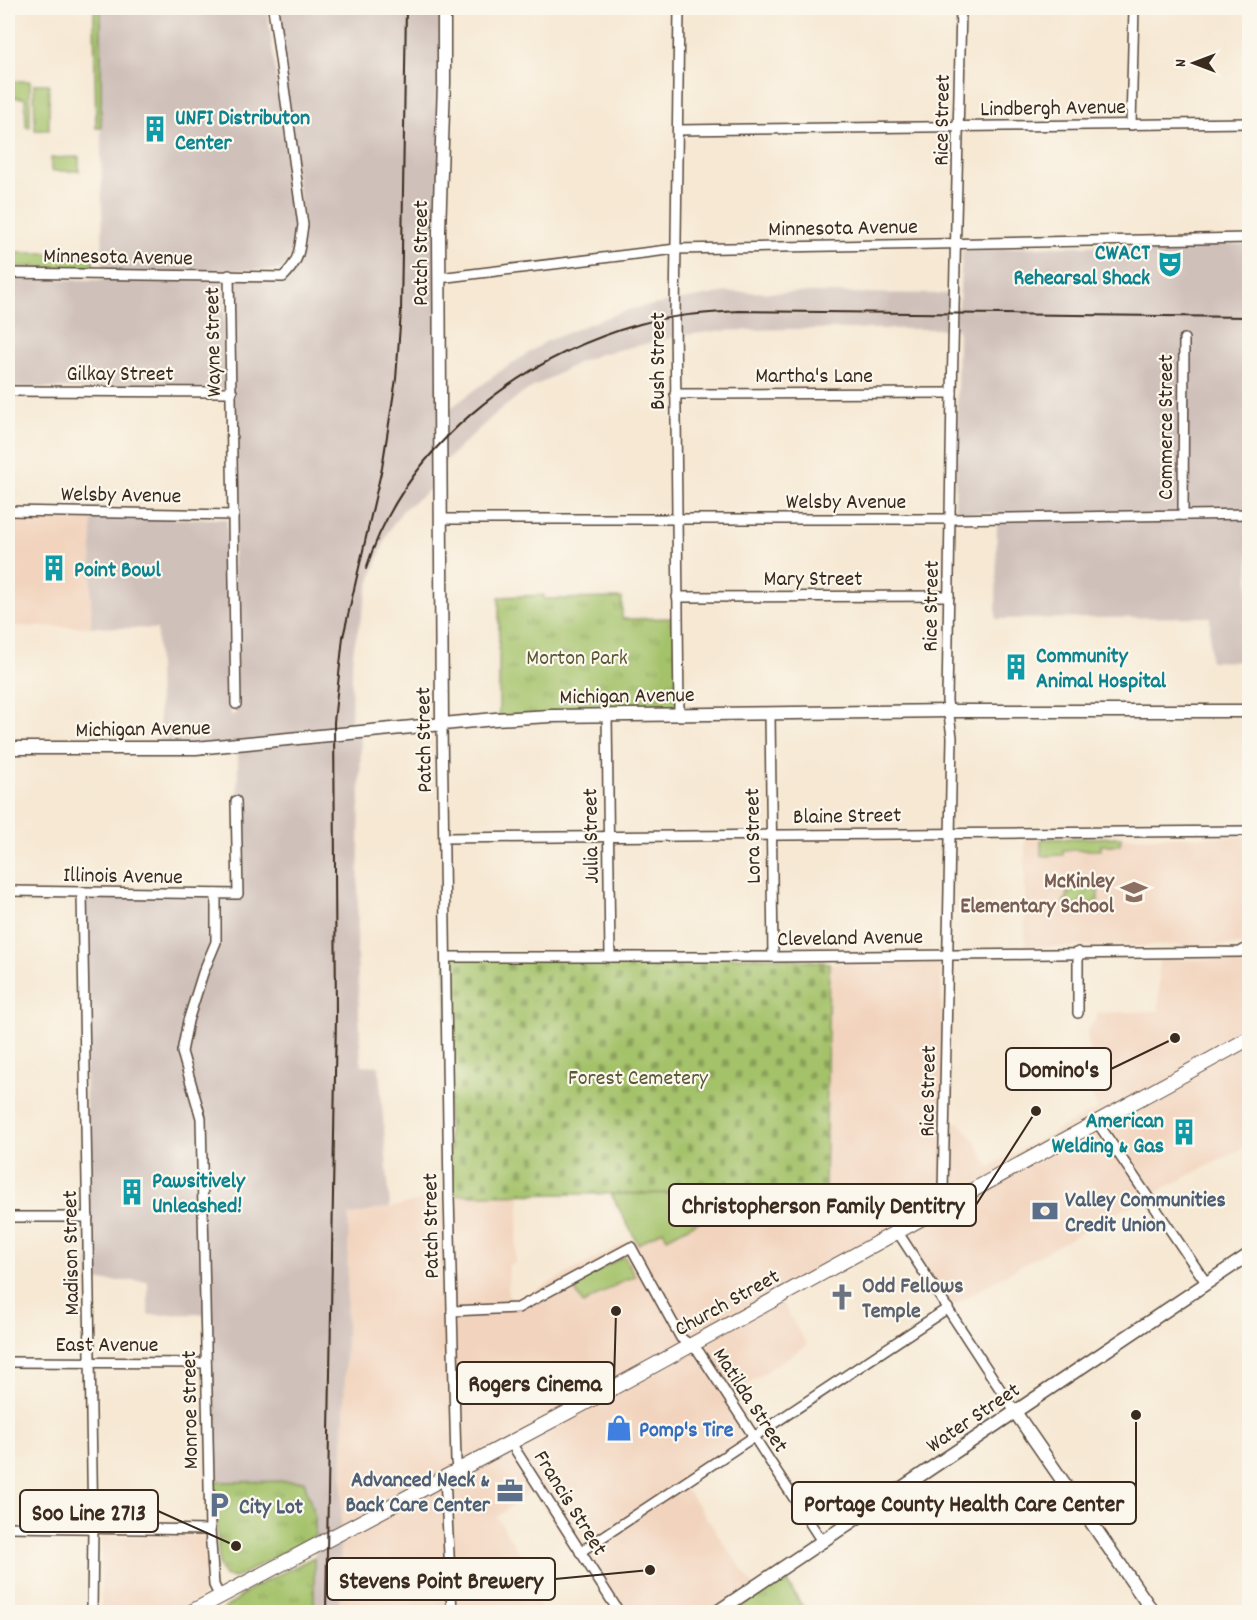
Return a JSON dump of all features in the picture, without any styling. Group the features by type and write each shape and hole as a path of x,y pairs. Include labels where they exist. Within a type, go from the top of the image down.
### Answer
{"main road":[{"name":"Church Street","path":"191,1612 511,1443 1250,1038"},
{"name":"Church Street","path":"198,1612 220,1597"}],"street":[{"name":"Wayne Street","path":"236,704 229,275 283,278 298,260 303,225 273,8"},
{"name":"Patch Street","path":"444,8 444,83 439,196 442,519 440,624 449,1194 458,1471"},
{"path":"679,8 702,8"},
{"name":"Bush Street","path":"679,8 675,394 679,714"},
{"name":"Rice Street","path":"948,1203 943,1194 952,729 947,701 961,8"},
{"path":"1131,125 1134,8"},
{"name":"Lindbergh Avenue","path":"678,130 1250,123"},
{"name":"Minnesota Avenue","path":"439,278 676,249 1250,238"},
{"name":"Minnesota Avenue","path":"8,273 229,275"},
{"name":"Commerce Street","path":"1183,514 1184,339"},
{"name":"Gilkay Street","path":"8,391 232,392"},
{"name":"Martha's Lane","path":"675,394 952,393"},
{"name":"Welsby Avenue","path":"8,511 234,515"},
{"name":"Welsby Avenue","path":"442,519 950,519 1250,514"},
{"name":"Mary Street","path":"677,597 949,596"},
{"name":"Michigan Avenue","path":"8,748 196,748 510,718 607,714 1250,711"},
{"name":"Julia Street","path":"607,714 610,957"},
{"name":"Lora Street","path":"770,714 772,957"},
{"name":"Illinois Avenue","path":"8,891 238,894 236,801"},
{"name":"Blaine Street","path":"444,838 1250,831"},
{"name":"Madison Street","path":"82,893 93,1529 92,1612"},
{"name":"Monroe Street","path":"216,894 216,942 203,973 188,1021 183,1052 201,1118 210,1530 214,1585 220,1597"},
{"name":"Cleveland Avenue","path":"447,957 772,957 1240,952 1249,947 1250,942"},
{"path":"1078,952 1078,1013"},
{"path":"1097,1122 1207,1284"},
{"path":"8,1217 88,1217"},
{"path":"897,1231 1015,1412 1153,1612"},
{"name":"Matilda Street","path":"453,1311 518,1308 631,1247 681,1338 699,1352 823,1543"},
{"name":"Water Street","path":"717,1612 823,1543 1250,1254"},
{"path":"580,1552 948,1308"},
{"name":"East Avenue","path":"8,1362 206,1363"},
{"name":"Francis Street","path":"511,1443 619,1612"},
{"path":"445,1477 452,1612"},
{"path":"8,1527 210,1530"}],"shaded area":[{"path":"99,8 267,8 297,236 293,256 281,270 223,270 226,384 224,389 8,388 8,279 103,280"},
{"path":"273,8 444,8 441,415 502,370 547,341 631,309 727,292 956,294 955,306 959,307 962,250 1056,246 1249,244 1249,662 1210,661 1210,617 996,619 997,513 961,513 955,507 958,329 718,331 685,335 600,354 579,362 521,394 493,416 441,465 441,481 403,510 388,532 370,581 354,646 351,733 361,733 357,951 361,1065 379,1066 390,1207 349,1216 339,1612 314,1612 315,1517 304,1481 208,1482 206,1314 148,1315 148,1281 89,1281 82,893 237,894 238,746 160,748 157,629 91,627 92,518 225,519 227,522 231,715 236,714 229,275 283,277 291,269 303,226"},
{"path":"8,518 92,518 91,627 8,626"},
{"name":"McKinley Elementary School","path":"1245,836 1243,945 1025,947 1025,839"},
{"path":"1249,956 1249,1154 1245,1147 1147,1197 948,1308 897,1231 778,1296 807,1345 729,1396 755,1437 683,1484 755,1588 717,1612 616,1612 531,1490 497,1517 537,1582 540,1612 339,1612 349,1216 449,1195 520,1195 515,1264 509,1265 508,1295 514,1302 634,1238 639,1244 663,1230 668,1238 732,1204 732,1193 824,1192 829,963 940,964 945,1122 960,1123 975,1141 989,1167 1098,1108 1077,1070 1090,1060 1087,1030 1095,1021 1098,1013 1159,1011 1159,959 1241,960"},
{"path":"199,1535 205,1538 207,1590 203,1597 175,1612 101,1612 101,1536"}],"green space":[{"path":"94,8 101,8 101,128 96,128"},
{"path":"8,81 30,81 30,127 26,127 25,98 8,97"},
{"path":"34,84 49,84 49,130 35,130"},
{"path":"79,157 79,171 51,171 51,158"},
{"path":"8,253 93,253 93,265 90,268 8,267"},
{"name":"Morton Park","path":"544,595 544,599 622,598 622,619 678,618 679,714 499,719 499,597"},
{"path":"1121,837 1120,845 1101,845 1101,850 1063,850 1063,855 1041,856 1041,839"},
{"path":"1067,883 1098,883 1098,905 1064,905 1064,900 1067,899"},
{"name":"Forest Cemetery","path":"446,957 773,957 829,963 825,1192 449,1195"},
{"path":"732,1193 732,1204 667,1238 663,1230 638,1244 611,1194"},
{"path":"624,1256 635,1276 583,1304 572,1285"},
{"path":"304,1481 315,1517 315,1536 235,1578 224,1576 219,1567 215,1482"},
{"path":"314,1557 314,1612 220,1612 252,1588"},
{"path":"785,1579 806,1612 733,1612"}],"railway":[{"path":"326,1612 336,1015 334,722 343,637 382,468 396,379 401,312 406,8"},
{"path":"366,569 384,525 408,484 438,446 472,413 510,384 552,359 595,339 640,324 677,316 739,311 1250,317"}],"place":[{"name":"UNFI Distributon Center","path":"155,129"},
{"name":"CWACT Rehearsal Shack","path":"1170,264"},
{"name":"Point Bowl","path":"54,568"},
{"name":"Community Animal Hospital","path":"1016,667"},
{"name":"McKinley Elementary School","path":"1134,892"},
{"name":"Domino's","path":"1175,1038"},
{"name":"Christopherson Family Dentitry","path":"1036,1111"},
{"name":"American Welding & Gas","path":"1184,1132"},
{"name":"Pawsitively Unleashed!","path":"132,1192"},
{"name":"Valley Communities Credit Union","path":"1045,1211"},
{"name":"Odd Fellows Temple","path":"842,1297"},
{"name":"Rogers Cinema","path":"616,1311"},
{"name":"Portage County Health Care Center","path":"1136,1415"},
{"name":"Pomp's Tire","path":"619,1428"},
{"name":"Advanced Neck & Back Care Center","path":"510,1491"},
{"name":"City Lot","path":"219,1505"},
{"name":"Soo Line 2713","path":"236,1546"},
{"name":"Stevens Point Brewery","path":"650,1570"}]}
